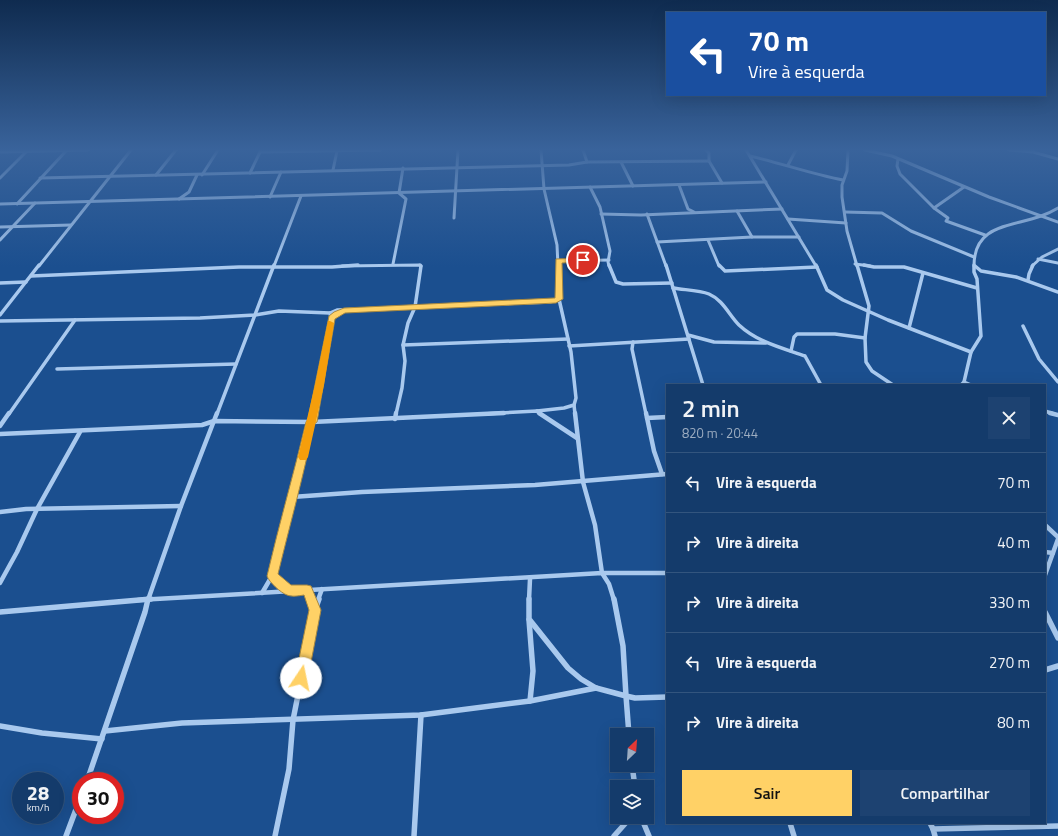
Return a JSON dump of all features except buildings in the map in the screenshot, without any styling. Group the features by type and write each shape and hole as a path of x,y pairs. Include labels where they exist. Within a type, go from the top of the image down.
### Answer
{"street":[{"path":"17,204 30,189"},
{"path":"0,315 99,189"},
{"path":"178,199 189,192 190,189"},
{"path":"270,197 273,189"},
{"path":"399,193 400,189"},
{"path":"0,204 543,189"},
{"path":"544,189 557,245 559,299 568,339 576,388 574,405 583,482 595,525 602,573 609,584 614,598 622,646 628,728"},
{"path":"591,189 598,201 610,251 609,260 611,272 618,283 672,283"},
{"path":"681,189 688,209 695,212"},
{"path":"770,189 812,257 827,290 843,300 971,352"},
{"path":"842,189 842,197 846,223 855,264 868,299 869,311 865,338 865,355 868,367 891,384"},
{"path":"917,189 934,208 948,218 946,221 949,224 985,235"},
{"path":"934,208 961,189"},
{"path":"969,189 1058,222"},
{"path":"454,218 456,191"},
{"path":"393,264 406,198 399,193"},
{"path":"89,772 105,731 146,612 148,599 181,506 301,196"},
{"path":"0,240 35,203"},
{"path":"963,383 971,352 982,336 977,279 974,272 974,257 980,242 985,235 1000,227 1042,216 1058,208"},
{"path":"686,213 688,209"},
{"path":"601,214 686,213 782,209"},
{"path":"737,211 752,237"},
{"path":"845,212 885,214 911,231 953,247 974,257"},
{"path":"648,214 672,283 703,384"},
{"path":"788,219 846,223"},
{"path":"0,227 71,225"},
{"path":"657,242 752,237 799,237"},
{"path":"708,240 720,268 725,271 817,267"},
{"path":"1028,280 1030,271 1038,259 1058,249"},
{"path":"1038,259 1058,263"},
{"path":"558,261 609,260"},
{"path":"31,276 273,267 332,267 417,264 421,266 415,307 408,323 403,345 405,361 402,388 395,419"},
{"path":"855,264 874,267 900,266 977,288"},
{"path":"975,266 981,271 1028,280 1058,292"},
{"path":"977,279 980,278 981,271"},
{"path":"909,328 923,273"},
{"path":"0,283 26,282"},
{"path":"673,288 705,292 714,296 739,325 766,343 805,356 820,384"},
{"path":"1,323 75,320 156,320 255,315 279,311 330,313 344,310 550,302 559,299"},
{"path":"332,318 337,313 344,310"},
{"path":"262,593 272,576 301,465 332,318 330,313"},
{"path":"0,426 75,320"},
{"path":"1023,326 1039,359 1058,382"},
{"path":"791,351 794,337 797,334 835,334 865,338"},
{"path":"569,346 688,337 714,342 766,343"},
{"path":"403,345 568,339"},
{"path":"292,497 337,492 583,482 664,474 654,451 632,349 633,342"},
{"path":"57,369 236,364"},
{"path":"0,434 80,432 202,425 214,421 311,422 395,419 537,411 564,408 574,405"},
{"path":"537,411 577,438"},
{"path":"1046,411 1058,415"},
{"path":"647,418 666,417"},
{"path":"0,583 17,552 37,509 80,432"},
{"path":"0,512 37,509 181,506"},
{"path":"1046,526 1058,538 1046,572"},
{"path":"1046,552 1053,553"},
{"path":"0,612 148,599 530,579 602,573 666,573"},
{"path":"272,576 289,591"},
{"path":"530,579 529,619 533,671 530,701"},
{"path":"276,836 289,769 293,720 315,610 322,589"},
{"path":"307,590 315,610"},
{"path":"1046,614 1058,638"},
{"path":"529,619 568,668 580,679 596,688 635,698 666,697"},
{"path":"1046,670 1058,666"},
{"path":"105,731 182,723 421,715 530,701 596,688"},
{"path":"414,836 421,715"},
{"path":"0,726 42,733 102,738"},
{"path":"66,836 72,820"},
{"path":"614,836 625,824"},
{"path":"644,824 649,836"},
{"path":"790,824 794,836"},
{"path":"936,836 931,826 1058,826"}],"slow traffic":[{"path":"303,457 310,422 312,422 320,385 330,323"}],"route":[{"path":"301,678 315,610 307,590 289,591 272,576 288,508 298,479 310,422 312,422 325,352 332,318 334,315 344,310 387,307 556,301 559,299 558,261 583,260"}]}
